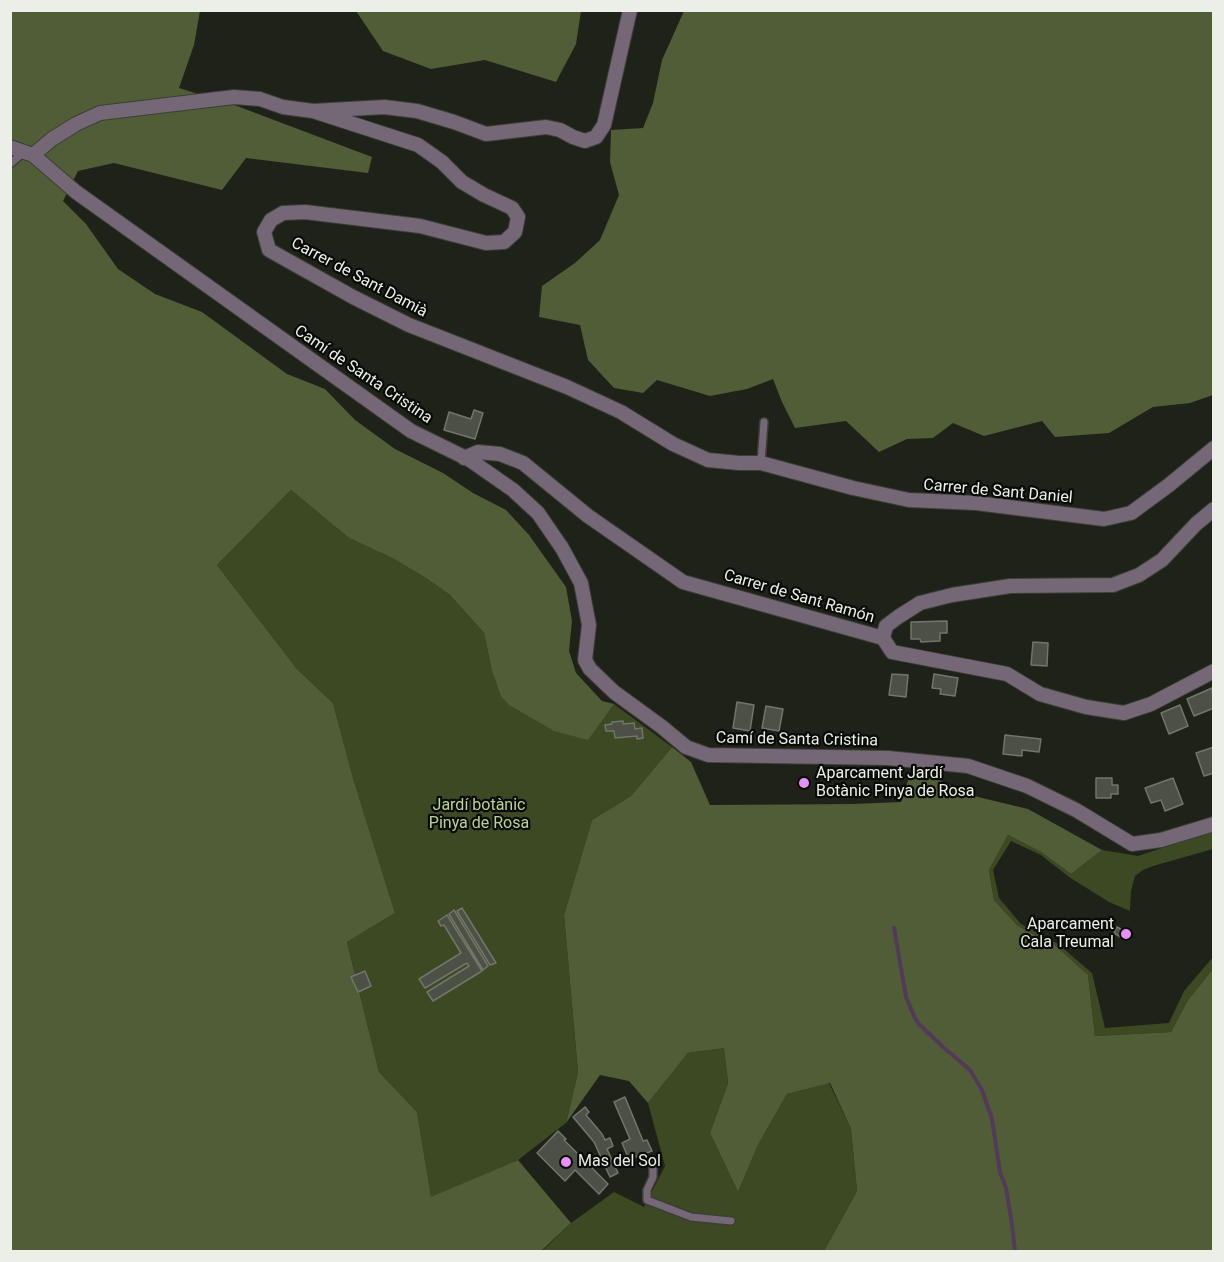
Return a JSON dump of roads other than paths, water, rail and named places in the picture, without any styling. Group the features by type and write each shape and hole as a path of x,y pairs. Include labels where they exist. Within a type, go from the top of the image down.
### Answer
{"street":[{"path":"23,152 100,113 234,97 260,99 283,107 313,111 384,107 417,111 486,134 546,127 560,130 585,141 596,137 604,126 630,10"},
{"name":"Carrer de Sant Damià","path":"313,111 418,145 442,162 462,182 512,208 518,217 515,232 504,242 486,243 420,226 305,212 283,213 271,219 264,232 269,250 409,325 567,387 621,412 673,444 708,459 761,463"},
{"name":"Camí de Santa Cristina","path":"23,152 353,391 411,431 464,458 513,490 538,513 562,548 581,583 589,625 585,660 590,669 614,692 686,747 708,755 888,758 968,766 1027,786 1076,810 1132,844 1161,840 1214,824"},
{"name":"Carrer de Sant Daniel","path":"761,463 853,488 909,500 976,503 1104,519 1131,513 1214,448"},
{"name":"Carrer de Sant Ramón","path":"464,458 478,452 500,454 523,464 588,516 682,582 882,638 892,652 1007,674 1040,694 1086,707 1124,713 1151,704 1214,671"},
{"path":"882,638 886,626 920,603 952,595 1010,585 1113,585 1139,575 1162,560 1196,524 1214,509"}],"lane":[{"path":"10,164 23,152"},
{"path":"761,463 764,422"},
{"path":"653,1164 653,1177 647,1190 647,1200 691,1217 731,1221"}],"waterway":[{"path":"894,928 906,997 915,1018 943,1047 970,1070 982,1090 992,1119 1000,1172 1006,1188 1015,1252"}],"place":[{"name":"Aparcament Jardí Botànic Pinya de Rosa","path":"804,783"},
{"name":"Aparcament Cala Treumal","path":"1126,934"},
{"name":"Mas del Sol","path":"566,1162"}],"park label":[{"name":"Jardí botànic Pinya de Rosa","path":"479,815"}]}
